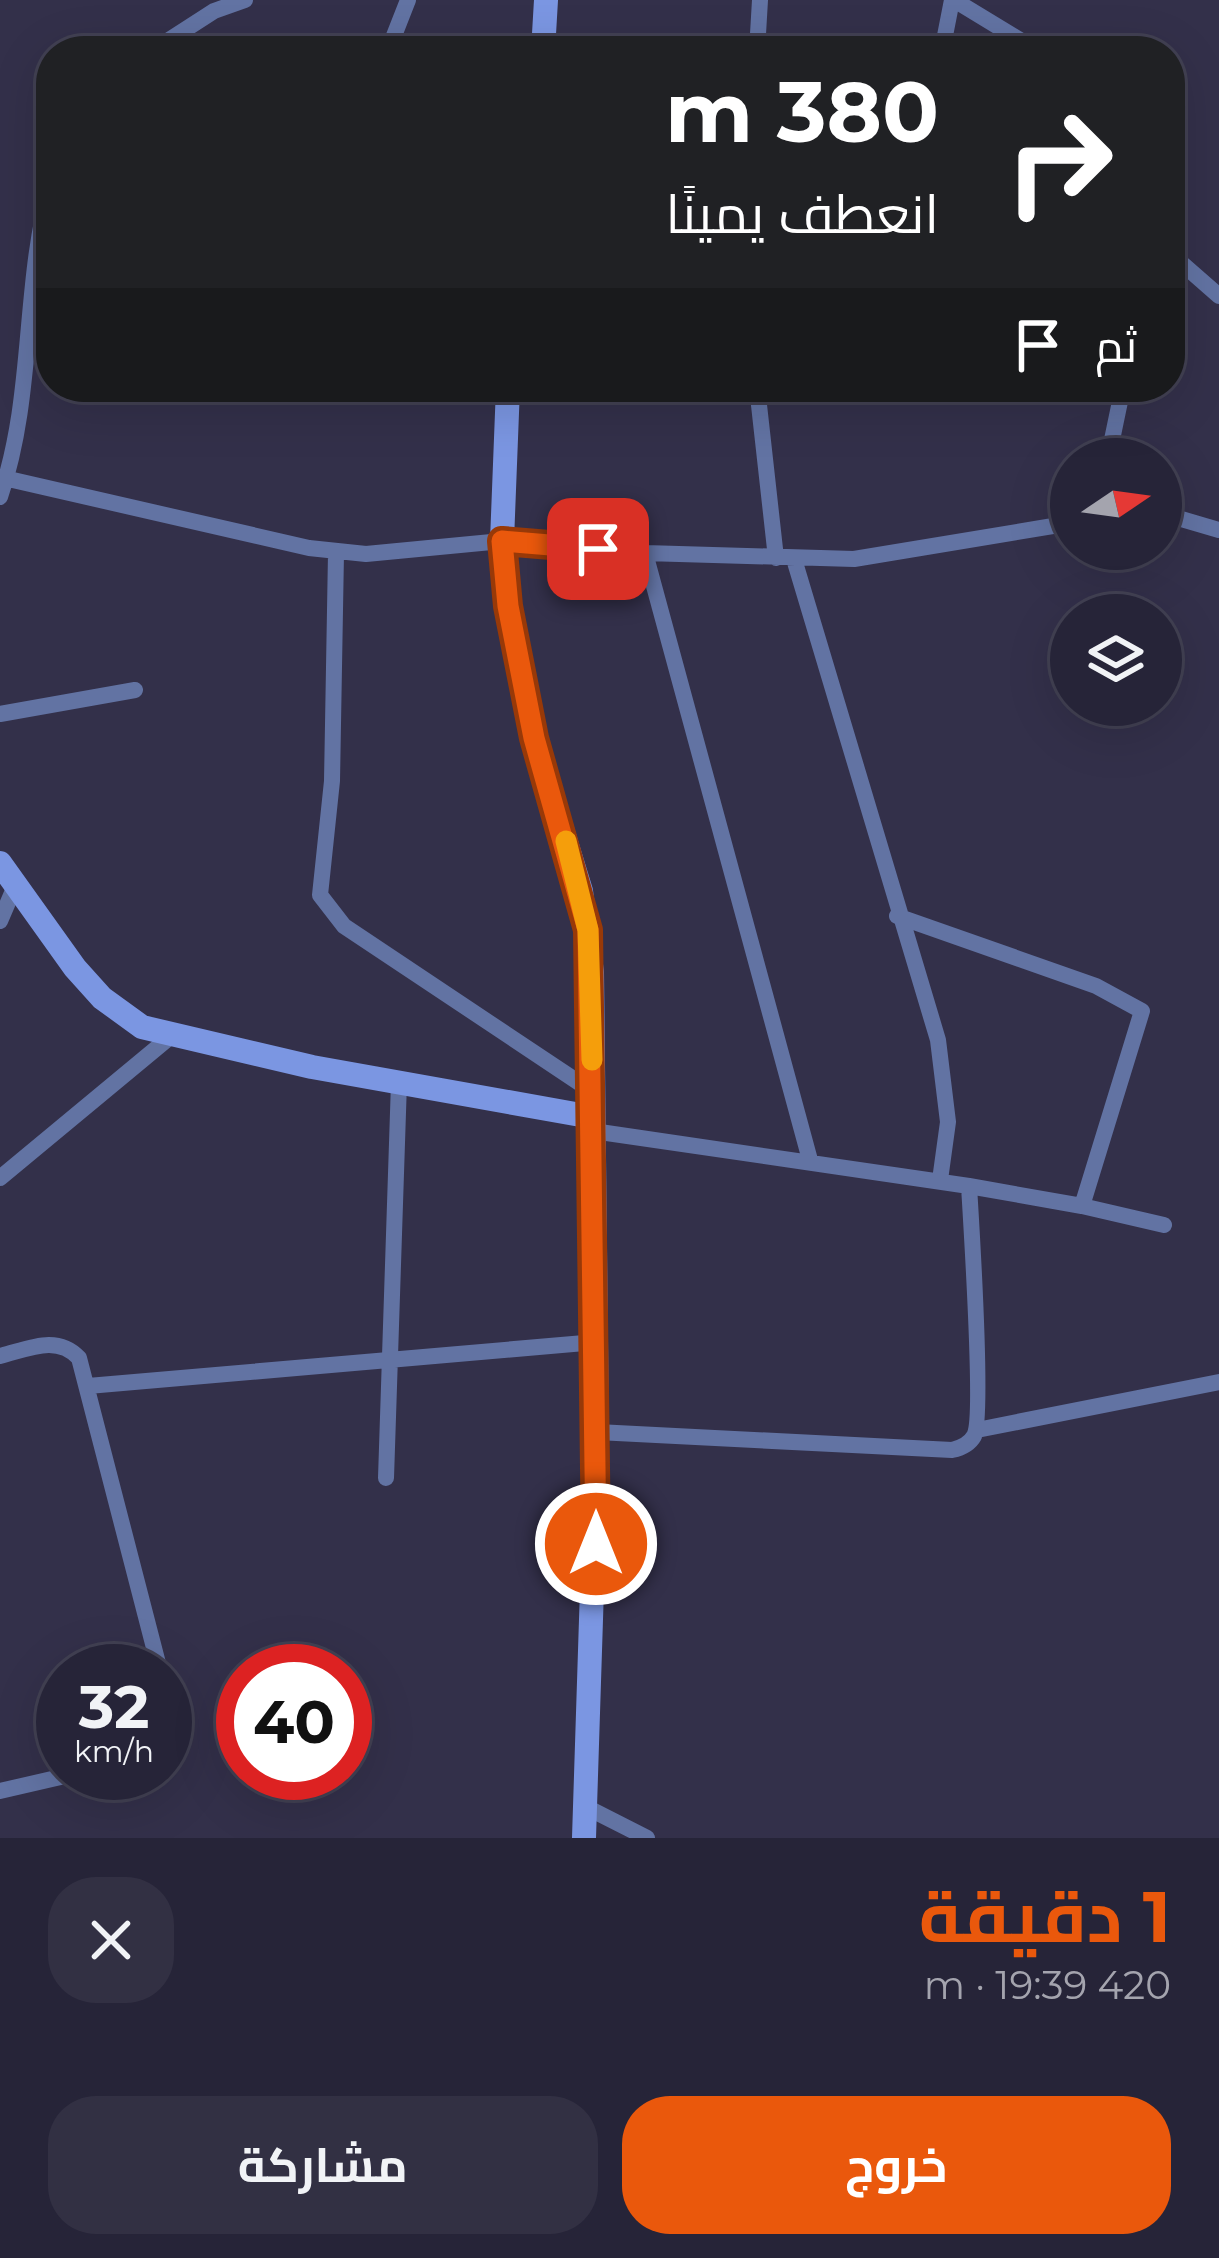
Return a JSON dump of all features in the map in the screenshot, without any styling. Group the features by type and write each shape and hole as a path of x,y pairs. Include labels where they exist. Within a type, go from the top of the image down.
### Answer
{"street":[{"path":"175,36 214,11 245,0"},
{"path":"394,36 408,0"},
{"path":"545,36 546,0"},
{"path":"758,36 760,0"},
{"path":"945,36 953,0 1013,36"},
{"path":"0,497 19,429 36,263"},
{"path":"1185,266 1219,296"},
{"path":"507,402 502,541 530,717 588,930 597,1432 584,1838"},
{"path":"759,402 785,559 938,1040 948,1122 940,1180"},
{"path":"1112,438 1120,402"},
{"path":"3,478 336,553 502,541 785,559 907,555 1050,527"},
{"path":"1182,519 1219,530"},
{"path":"336,553 332,781 320,896 344,926 590,1090"},
{"path":"645,553 810,1160"},
{"path":"0,714 135,690"},
{"path":"0,863 102,998 142,1028 170,1037 592,1124 940,1180 1164,1225"},
{"path":"0,921 15,886"},
{"path":"897,916 1141,1008 1082,1206"},
{"path":"0,1178 170,1037"},
{"path":"386,1478 399,1082"},
{"path":"597,1432 940,1451 967,1445 977,1430 969,1186"},
{"path":"88,1386 596,1342"},
{"path":"0,1356 59,1344 79,1358 153,1644"},
{"path":"977,1430 1219,1382"},
{"path":"0,1791 36,1783"},
{"path":"586,1808 647,1838"}],"slow traffic":[{"path":"566,841 588,930 592,1060"}],"route":[{"path":"596,1544 592,972 581,891 534,738 508,606 502,541 598,549"}]}
